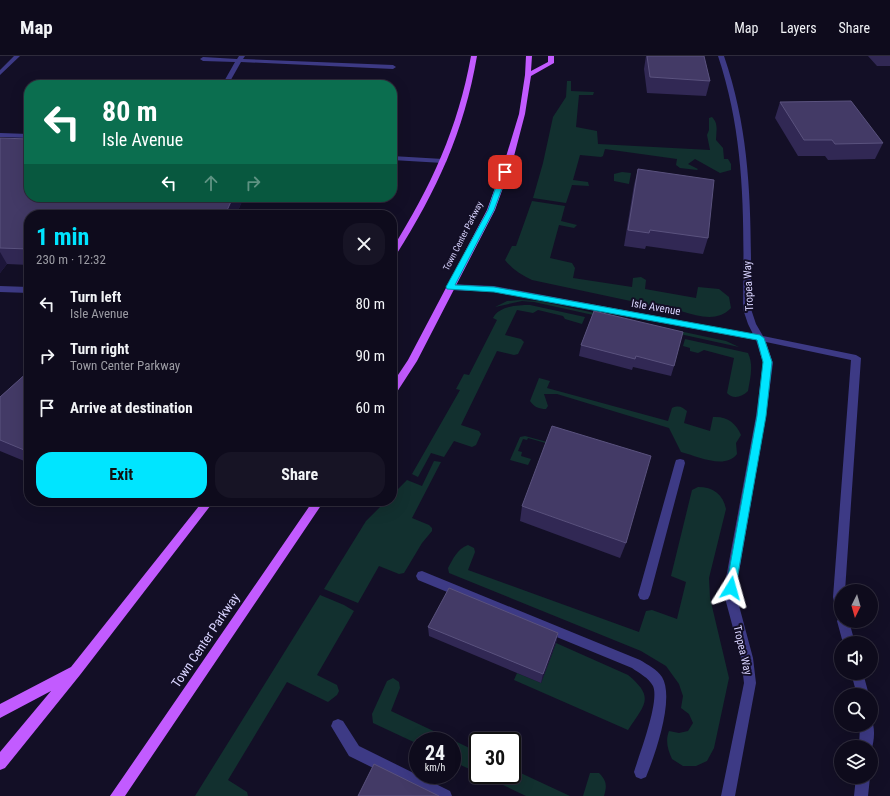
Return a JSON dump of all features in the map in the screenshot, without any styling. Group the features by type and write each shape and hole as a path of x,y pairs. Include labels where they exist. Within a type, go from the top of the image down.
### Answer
{"main road":[{"path":"397,247 424,201 443,161 468,91 474,56"},
{"name":"Town Center Parkway","path":"397,384 412,361 491,210 509,160 522,114 528,75 528,56"},
{"path":"528,75 551,63 551,56"},
{"path":"0,763 76,671 205,506"},
{"name":"Town Center Parkway","path":"117,796 316,506"},
{"path":"0,711 76,671"}],"street":[{"path":"0,73 17,56"},
{"path":"327,64 330,56"},
{"name":"Tropea Way","path":"721,56 730,82 737,110 744,152 747,309 752,324 760,338 768,362 761,416 732,578 731,598 746,658 750,683 728,796"},
{"path":"228,80 240,58"},
{"path":"203,59 240,58 393,67"},
{"path":"0,135 24,136"},
{"path":"397,158 443,161"},
{"name":"Isle Avenue","path":"450,287 494,289 760,338 856,358 840,584"},
{"path":"0,289 24,290"},
{"path":"644,595 680,463"},
{"path":"422,576 636,664 652,674 660,687 661,704 641,772"},
{"path":"338,726 354,751 445,796"},
{"path":"861,796 862,784"}],"green space":[{"path":"567,81 571,81 571,91 594,92 593,95 579,95 576,127 597,131 598,144 710,150 707,135 709,130 709,118 712,117 716,122 716,140 723,148 724,159 728,159 731,164 731,170 720,173 695,159 688,164 698,169 697,170 680,168 676,165 677,159 605,149 603,156 601,157 580,155 573,180 588,182 589,186 572,185 566,203 533,198 543,163 553,117 566,97"},
{"path":"622,172 631,173 629,184 614,181 614,174"},
{"path":"532,201 565,206 561,221 577,225 574,228 559,225 550,258 572,263 575,268 573,278 632,287 633,278 641,277 646,280 645,289 696,298 698,287 719,289 729,297 731,308 723,314 713,317 703,317 663,306 654,306 532,280 524,276 505,260 512,246 516,246"},
{"path":"520,300 539,301 726,341 739,347 534,302 522,301 495,307 507,301"},
{"path":"530,305 585,317 582,324 565,319 563,316 538,310 533,313 517,310 505,335 521,339 524,342 518,354 514,355 497,351 461,425 479,431 481,434 476,445 472,447 454,441 444,457 431,453 418,477 412,474 460,390 456,389 464,374 469,375 497,320 493,318 499,311 509,307"},
{"path":"685,339 748,353 751,367 748,391 738,397 727,393 734,358 704,350 698,353 690,351 690,348 683,346"},
{"path":"539,378 550,381 547,388 668,421 672,408 684,408 687,411 684,423 710,431 713,417 727,419 734,424 741,435 736,443 737,454 732,459 718,461 703,459 681,452 669,428 557,394 544,394 548,406 546,409 539,408 533,405 530,401"},
{"path":"525,436 547,442 549,444 528,438 527,440 523,439 518,451 522,452 521,456 531,459 528,465 510,460 520,437"},
{"path":"434,461 441,462 412,518 429,525 432,528 432,531 422,543 404,573 399,574 379,566 358,603 324,589 366,521 381,506 397,506 397,490 407,480 422,486"},
{"path":"698,487 708,488 720,495 726,509 709,578 710,598 729,678 714,748 707,761 696,766 683,766 672,759 669,752 667,738 669,731 679,733 688,731 693,723 689,714 681,708 683,696 679,684 666,666 641,651 449,573 448,568 458,552 468,545 474,548 475,552 468,570 639,632 646,611 652,610 677,619 686,582 671,576 692,490"},
{"path":"320,595 354,611 317,675 337,685 339,691 337,695 328,702 287,682 228,780 247,792 248,796 195,796"},
{"path":"556,643 628,675 637,683 645,696 644,702 639,714 628,730 514,680 517,673 541,683"},
{"path":"393,678 399,682 400,688 391,711 436,732 409,732 409,740 373,723 372,714 387,681"},
{"path":"461,744 469,748 469,769 461,765"},
{"path":"521,773 570,796 526,796 501,784 521,784"},
{"path":"590,773 599,773 604,779 606,789 604,796 583,796"}],"building":[{"path":"647,56 704,56 710,81 650,77"},
{"path":"851,101 883,143 835,144 832,140 804,140 780,102"},
{"path":"0,138 24,139 24,202 231,202 227,210 24,210 24,249 0,248"},
{"path":"638,169 714,180 708,238 650,230 649,233 628,230"},
{"path":"594,311 683,332 674,366 636,356 635,359 581,345"},
{"path":"24,375 24,450 0,440 0,397"},
{"path":"552,426 651,456 626,543 522,506"},
{"path":"449,588 558,633 543,674 428,627"},
{"path":"374,764 409,781 409,784 415,784 439,796 358,796"}],"route":[{"path":"505,172 491,210 450,287 494,289 760,338 768,362 761,416 731,588"}]}
